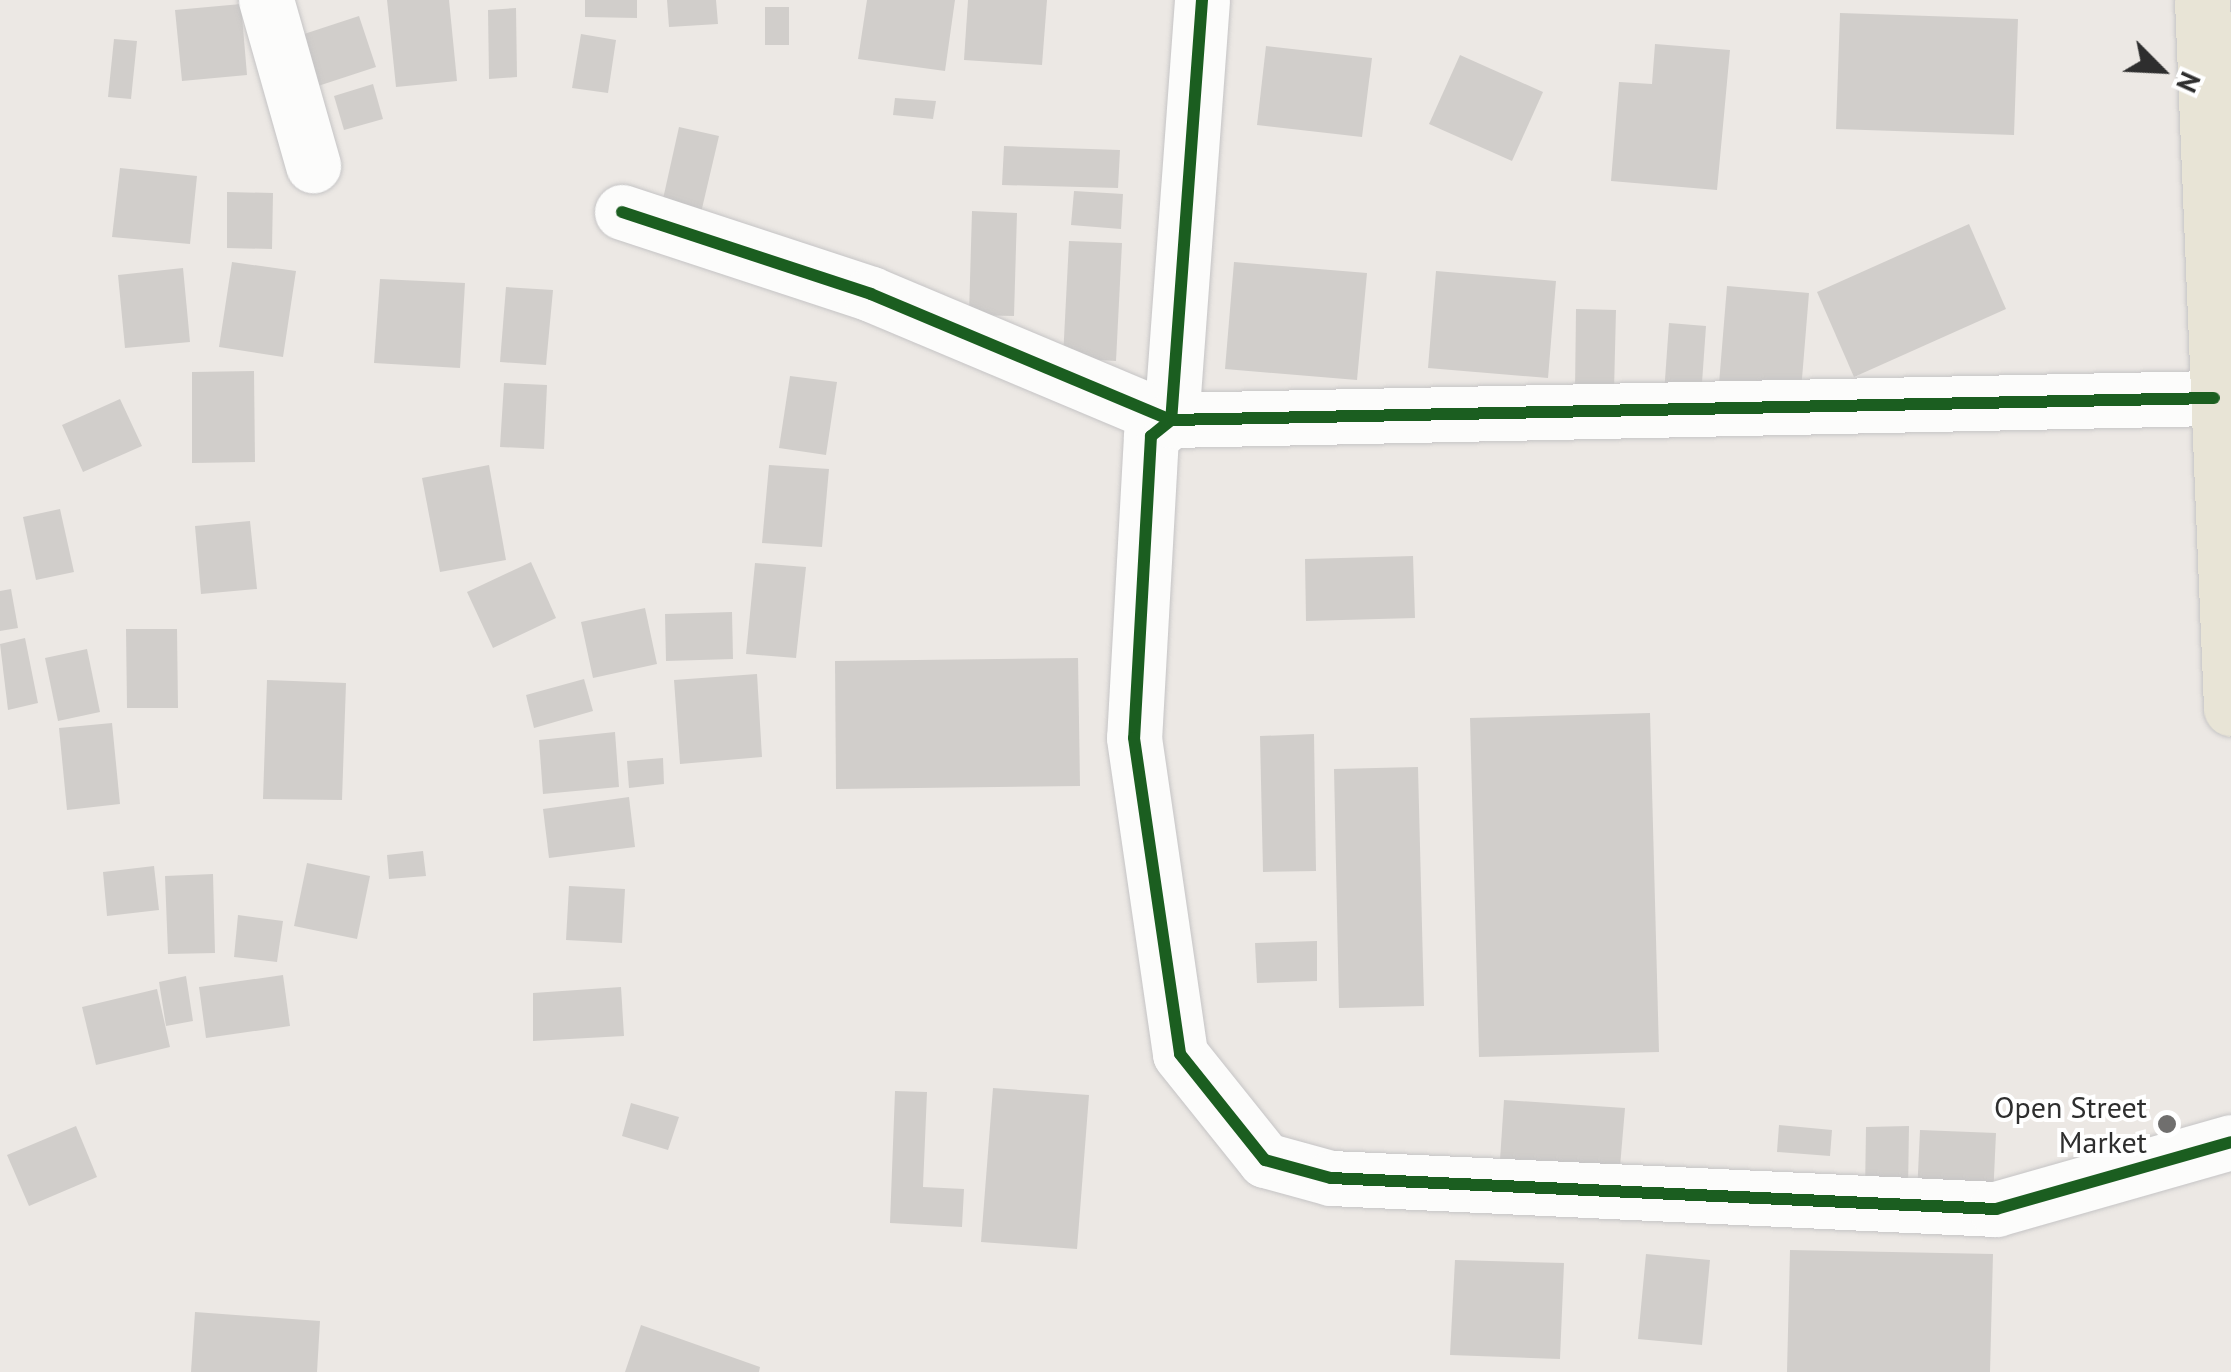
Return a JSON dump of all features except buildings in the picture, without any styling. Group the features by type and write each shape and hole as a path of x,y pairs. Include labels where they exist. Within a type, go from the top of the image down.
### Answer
{"main road":[{"path":"2202,0 2214,398 2231,708"}],"street":[{"path":"266,0 313,165"},
{"path":"1202,0 1171,420 1151,436 1134,738 1180,1054 1265,1160 1331,1178 1996,1209 2231,1142"},
{"path":"622,212 871,294 1171,420 2214,398"}],"cycle path":[{"path":"1202,0 1171,420 1151,436 1134,738 1180,1054 1265,1160 1331,1178 1996,1209 2231,1142"},
{"path":"622,212 871,294 1171,420 2214,398"}],"place":[{"name":"Open Street Market","path":"2167,1124"}]}
